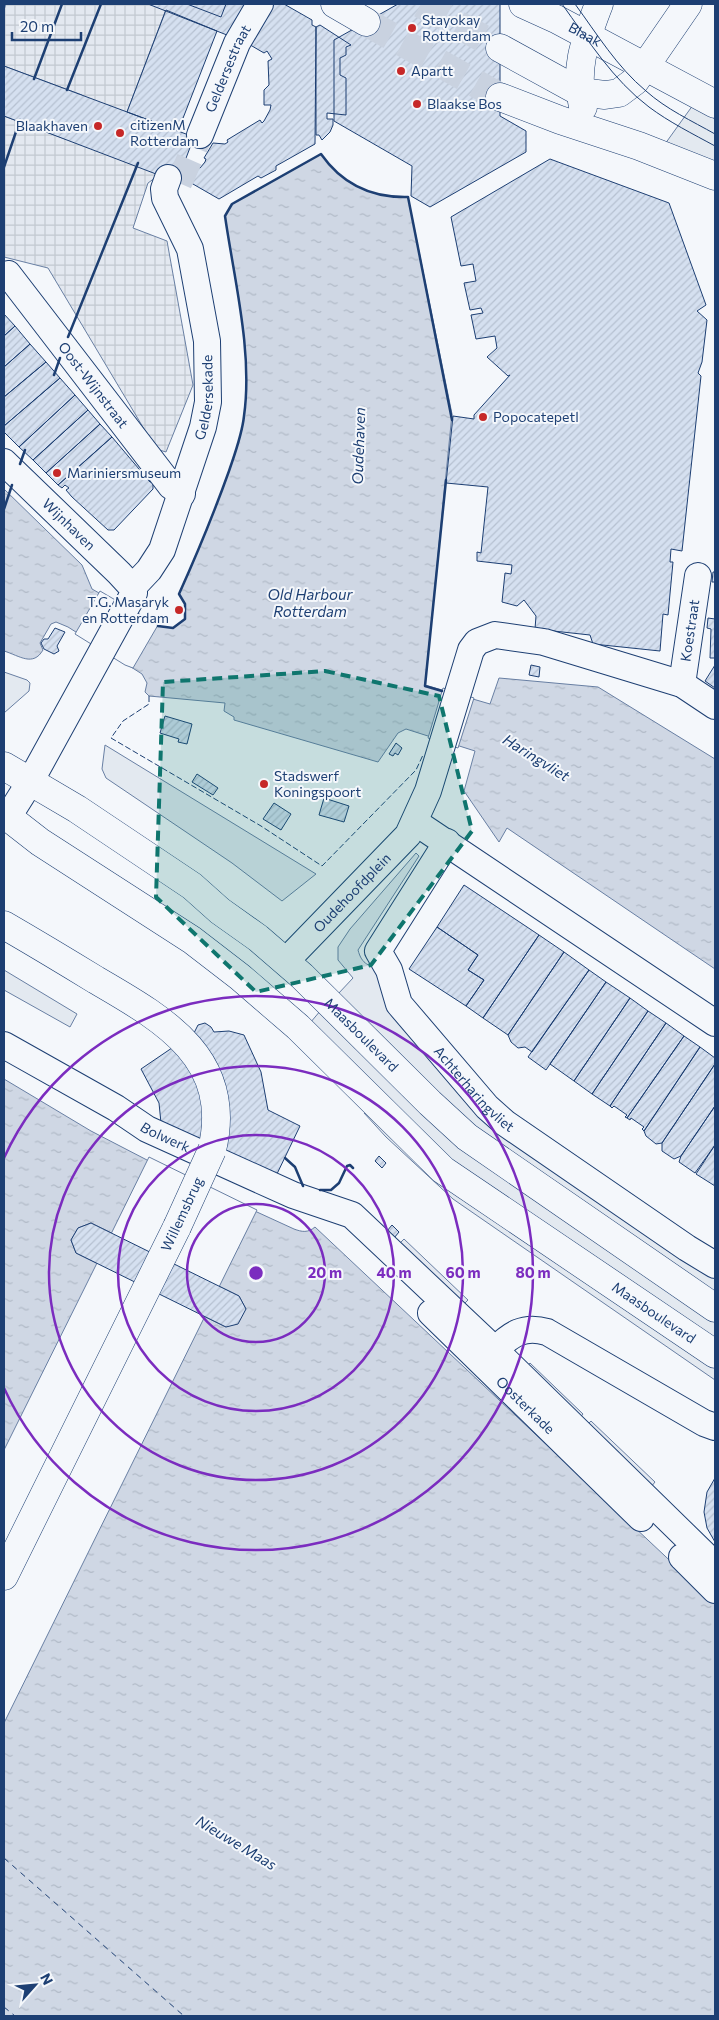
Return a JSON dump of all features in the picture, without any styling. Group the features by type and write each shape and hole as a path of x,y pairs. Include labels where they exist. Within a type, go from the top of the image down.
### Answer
{"main road":[{"path":"335,4 366,22"},
{"name":"Blaak","path":"523,4 556,19 715,104"},
{"path":"597,133 584,110 580,92 580,58 599,4"},
{"path":"500,48 580,92 605,95 619,94 635,81 688,4"},
{"path":"500,97 597,133 639,146 715,176"},
{"name":"Maasboulevard","path":"4,766 77,810 192,886 220,911 286,961 430,1103 478,1146 715,1308"},
{"name":"Maasboulevard","path":"6,815 40,842 208,951 277,1008 444,1170 715,1354"},
{"name":"Willemsbrug","path":"4,1576 177,1227 212,1150 215,1125 214,1104 206,1073 190,1046 179,1034 144,1009 6,926"},
{"path":"277,1008 277,993 288,979 286,961"}],"street":[{"name":"Geldersestraat","path":"200,135 237,43 260,4"},
{"name":"Geldersekade","path":"30,782 98,660 130,597 162,550 203,427 208,402 208,349 190,249 169,208 164,189 174,181"},
{"name":"Oost-Wijnstraat","path":"8,274 171,486 182,494"},
{"name":"Wijnhaven","path":"4,462 130,597"},
{"name":"Koestraat","path":"682,684 698,576"},
{"path":"715,706 682,684 544,642 495,635 484,638 474,646 416,822 715,1023"},
{"path":"6,815 30,782"},
{"name":"Oudehoofdplein","path":"286,961 402,842 416,822"},
{"name":"Achterharingvliet","path":"447,842 378,951 389,970 399,1004 499,1119 686,1248 715,1265"},
{"name":"Bolwerk","path":"4,1045 116,1108 147,1129 293,1195 348,1206"},
{"name":"Oosterkade","path":"348,1206 715,1565"},
{"name":"Oosterkade","path":"348,1206 352,1237 715,1590"},
{"path":"495,1350 510,1335 519,1331 537,1329 547,1332 704,1423 715,1427"}],"highlighted area":[{"path":"325,671 439,696 472,831 371,965 256,992 156,897 163,682"}],"shaded area":[{"path":"6,4 168,4 127,112 159,175 148,183 133,228 167,241 193,385 166,452 156,449 48,268 4,257 4,116 65,139 82,95 4,66 4,10"},
{"path":"693,105 715,119 715,165 665,144"},
{"path":"4,672 27,680 30,683 29,691 4,713"},
{"path":"105,745 316,874 282,901 232,863 106,778 102,769"},
{"path":"416,853 419,856 358,950 364,962 370,966 383,969 482,1110 715,1273 715,1294 475,1128 338,994 353,978 338,960 338,947 350,929"},
{"path":"4,970 77,1014 70,1027 4,990"},
{"path":"321,1010 715,1318 715,1339 454,1163 310,1023"},
{"path":"364,1113 372,1113 715,1367 715,1380 453,1199 386,1137"},
{"path":"404,1239 468,1300 461,1307 398,1245"},
{"path":"530,1363 583,1414 579,1419 525,1368"},
{"path":"591,1421 655,1482 651,1487 586,1426"}],"water":[{"name":"Old Harbour Rotterdam","path":"321,154 338,174 358,187 382,195 408,197 452,414 425,685 490,704 499,678 598,687 715,759 715,969 507,828 499,842 464,791 475,751 406,729 398,733 378,762 234,720 234,717 224,711 225,703 149,696 145,692 147,683 142,674 68,627 56,622 51,624 40,643 43,650 35,658 26,659 4,651 4,489 82,565 92,589 157,626 173,628 185,619 185,604 179,594 223,487 238,444 244,416 246,367 244,341 225,216 232,204"},
{"name":"Nieuwe Maas","path":"4,1079 91,1131 174,1174 294,1229 305,1231 315,1227 715,1603 715,2016 4,2016","holes":["91,1223 239,1296 246,1309 226,1327 76,1253 71,1240 78,1228"]}],"pier":[{"path":"100,591 158,625 133,668 75,634"},
{"path":"443,688 474,698 458,748 428,738"},
{"path":"149,1157 257,1210 218,1289 110,1236"},
{"path":"98,1261 206,1314 4,1723 4,1450"}],"building":[{"path":"148,4 245,4 232,37"},
{"path":"187,4 226,4 221,17"},
{"path":"261,4 284,4 312,20 312,25 316,27 315,144 276,166 276,170 261,178 258,176 219,199 186,180 195,165 200,168 205,162 206,159 204,158 213,143 225,144 228,142 227,140 260,120 262,123 270,110 271,105 264,105 264,90 269,85 268,61 272,59 267,51 264,53 240,39"},
{"name":"Blaakse Bos","path":"398,4 500,4 500,116 526,131 526,152 430,207 411,196 412,166 334,121 334,40"},
{"path":"166,10 217,31 178,131 127,112"},
{"path":"320,25 351,45 346,47 346,55 340,58 340,75 346,78 346,115 327,113 327,119 333,119 333,125 330,132 322,140 319,135 316,135 316,27"},
{"name":"Blaakhaven","path":"4,66 194,137 177,182 4,116"},
{"path":"550,159 669,203 706,305 697,311 707,320 702,362 698,373 701,376 682,551 671,549 670,562 673,562 668,615 663,614 660,651 593,644 590,635 535,629 536,616 524,600 517,606 502,602 505,573 511,574 512,565 477,561 477,552 481,553 488,487 446,483 453,416 474,419 474,415 510,375 508,376 487,357 497,348 495,336 476,339 471,315 483,313 481,308 470,310 464,283 476,281 473,264 461,266 451,217"},
{"path":"4,314 15,326 4,336"},
{"path":"15,326 30,344 4,367 4,336"},
{"path":"30,344 46,362 4,397 4,367"},
{"path":"46,362 60,378 4,426 4,397"},
{"path":"60,378 75,395 19,447 4,432 4,426"},
{"path":"75,395 88,410 33,460 19,447"},
{"path":"88,410 100,424 46,473 33,460"},
{"path":"100,424 112,437 58,485 46,473"},
{"path":"112,437 150,482 153,482 153,489 114,530 108,530 72,497 66,490 69,488 65,485 62,488 58,485"},
{"path":"713,572 715,572 715,582 712,582"},
{"path":"708,618 715,619 715,658 710,658 711,629 707,628"},
{"path":"55,628 65,632 57,646 59,651 54,654 44,649 41,643 44,639 48,639"},
{"path":"531,665 540,667 539,677 529,675"},
{"path":"715,665 715,688 705,681"},
{"path":"165,716 192,724 187,744 178,742 179,739 160,733"},
{"path":"396,743 402,748 398,755 395,753 393,756 389,754"},
{"path":"197,774 218,788 213,795 192,782"},
{"path":"324,798 349,806 344,822 319,815"},
{"path":"274,803 291,814 281,830 263,819"},
{"path":"464,885 539,935 483,1018 466,1006 484,980 468,970 478,955 437,927"},
{"path":"437,927 478,955 468,970 484,980 466,1006 409,969"},
{"path":"539,935 564,952 508,1035 483,1018"},
{"path":"564,952 589,970 532,1052 525,1047 518,1048 511,1042 508,1035"},
{"path":"589,970 606,982 546,1070 528,1057"},
{"path":"606,982 630,998 574,1081 550,1064"},
{"path":"630,998 648,1011 592,1094 574,1081"},
{"path":"648,1011 666,1023 610,1106 592,1094"},
{"path":"205,1023 214,1032 229,1031 244,1035 261,1072 268,1110 300,1126 275,1178 161,1123 159,1103 141,1069 194,1033 198,1025"},
{"path":"666,1023 684,1036 627,1118 625,1117 627,1115 614,1106 612,1108 610,1106"},
{"path":"684,1036 700,1047 644,1131 642,1129 644,1127 631,1118 630,1120 627,1118"},
{"path":"700,1047 715,1058 715,1064 662,1143 656,1144 646,1136 644,1131"},
{"path":"715,1064 715,1106 681,1156 674,1159 662,1151 662,1143"},
{"path":"715,1106 715,1145 695,1173 679,1162 681,1156"},
{"path":"715,1145 715,1186 696,1174"},
{"path":"379,1156 386,1163 382,1168 375,1161"},
{"path":"91,1223 239,1296 246,1309 238,1324 226,1327 76,1253 71,1240 78,1228"},
{"path":"392,1225 399,1232 394,1238 387,1231"},
{"path":"715,1478 715,1542 707,1528 704,1512 707,1492"}],"ferry route":[{"path":"4,1858 184,2016"},
{"path":"4,2007 15,2016"}],"tunnel":[{"path":"421,4 500,48"},
{"path":"366,22 500,97"},
{"path":"179,183 200,135"}],"tram line":[{"path":"562,4 602,59 624,85 665,118 715,146"},
{"path":"575,4 608,50 636,82 662,103 715,134"}],"fence":[{"path":"149,696 149,704 123,721 111,738 261,826 322,866 416,770 423,755"}],"wall":[{"path":"34,79 62,4"},
{"path":"67,90 101,4"},
{"path":"4,167 20,120"},
{"path":"158,626 173,628 185,619 185,604 179,594 223,487 243,423 246,392 244,341 225,216 232,204 321,154 338,174 358,187 382,195 408,197 452,420"},
{"path":"68,337 138,163"},
{"path":"54,375 60,358"},
{"path":"20,464 25,450"},
{"path":"442,691 425,686 446,480"},
{"path":"4,509 12,485"},
{"path":"285,1158 295,1167 303,1186"},
{"path":"320,1190 331,1190 339,1183 347,1166 350,1165 353,1168"}],"place":[{"name":"Stayokay Rotterdam","path":"412,28"},
{"name":"Apartt","path":"401,71"},
{"name":"Blaakse Bos","path":"417,104"},
{"name":"Blaakhaven","path":"98,126"},
{"name":"citizenM Rotterdam","path":"120,133"},
{"name":"Popocatepetl","path":"483,417"},
{"name":"Mariniersmuseum","path":"57,473"},
{"name":"T.G. Masaryk en Rotterdam","path":"179,610"},
{"name":"Stadswerf Koningspoort","path":"264,784"}],"water label":[{"name":"Oudehaven","path":"359,446"},
{"name":"Haringvliet","path":"536,758"}]}
